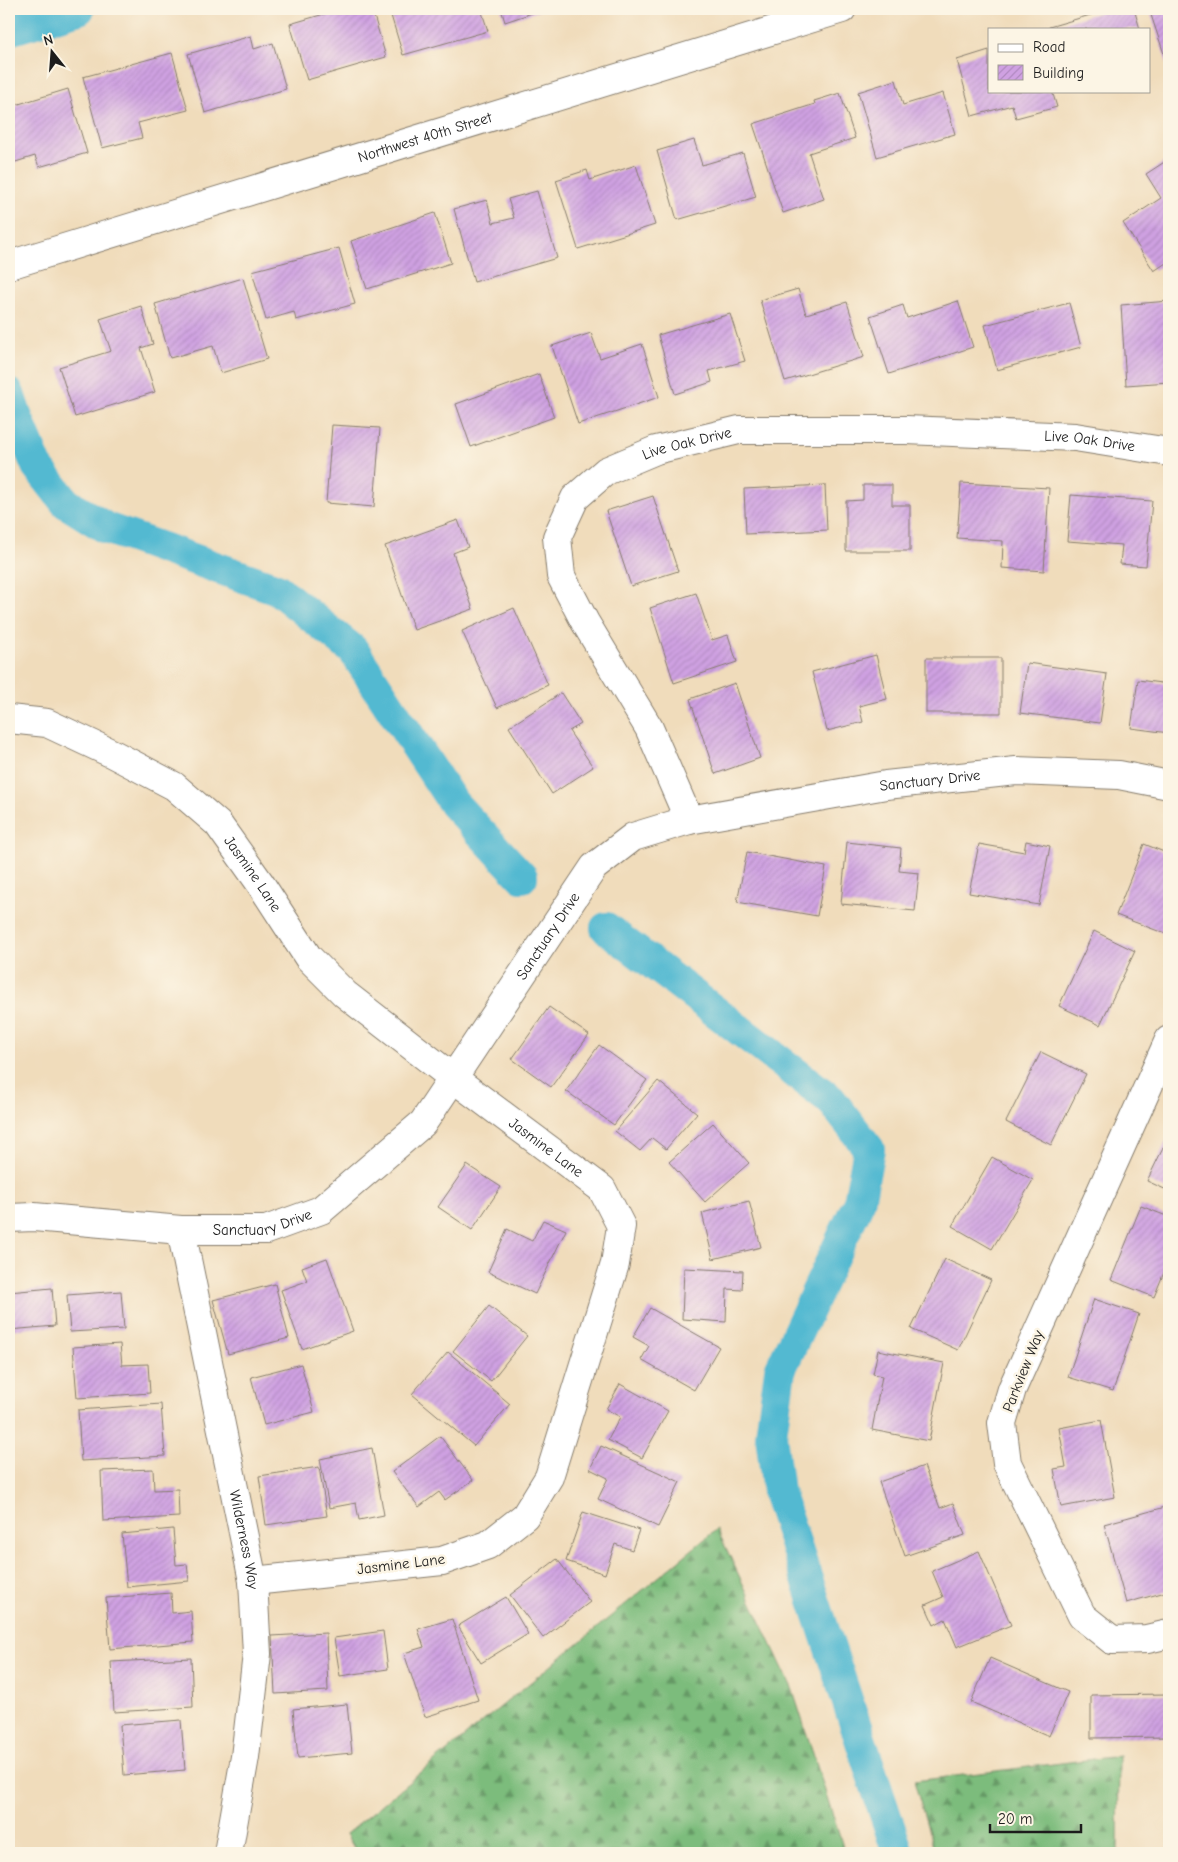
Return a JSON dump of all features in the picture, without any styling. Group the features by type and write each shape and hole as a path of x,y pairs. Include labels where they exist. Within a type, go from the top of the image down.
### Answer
{"street":[{"name":"Northwest 40th Street","path":"9,265 842,9"},
{"name":"Live Oak Drive","path":"689,820 649,728 585,622 561,576 557,537 575,498 606,471 656,450 739,430 906,430 1075,437 1169,452"},
{"name":"Jasmine Lane","path":"9,719 47,723 113,754 174,786 218,824 260,882 308,957 345,994 453,1078 602,1189 621,1226 614,1264 549,1478 525,1516 488,1545 442,1561 253,1581"},
{"name":"Sanctuary Drive","path":"9,1218 34,1217 181,1230 266,1230 322,1210 423,1123 594,867 633,837 689,820 886,785 1016,771 1119,775 1169,785"},
{"name":"Parkview Way","path":"1169,1040 1012,1389 1002,1423 1007,1463 1082,1616 1112,1640 1148,1639 1169,1634"},
{"name":"Wilderness Way","path":"181,1230 253,1581 257,1654 245,1756 228,1853"}],"green space":[{"path":"717,1529 792,1688 845,1853 357,1853 346,1834"},
{"path":"1119,1756 1118,1853 935,1853 914,1781"}],"building":[{"path":"341,9 372,9 386,57 307,80 290,24"},
{"path":"389,9 481,9 488,31 403,55"},
{"path":"501,9 544,9 505,22"},
{"path":"1111,9 1134,9 1140,28 1049,28"},
{"path":"1149,9 1169,9 1169,63 1167,63"},
{"path":"251,36 254,49 273,43 286,89 205,113 188,54"},
{"path":"988,50 988,92 1052,92 1057,107 1016,118 1012,105 972,116 957,60"},
{"path":"172,53 188,110 138,123 142,138 102,148 83,77"},
{"path":"896,80 903,105 943,93 955,134 877,157 858,92"},
{"path":"68,89 87,153 39,167 35,156 9,164 9,107"},
{"path":"840,93 855,138 809,153 824,199 783,213 753,124 815,104 814,101"},
{"path":"694,140 702,165 743,153 756,197 677,220 657,151"},
{"path":"1169,159 1169,261 1154,271 1123,223 1161,198 1146,174"},
{"path":"636,165 655,225 578,249 556,180 587,170 590,180"},
{"path":"537,191 557,258 474,282 454,209 487,200 493,223 514,218 508,199"},
{"path":"435,213 451,263 367,289 351,241"},
{"path":"339,248 355,304 296,320 294,312 266,320 252,271"},
{"path":"243,278 267,359 221,373 213,346 170,358 155,304"},
{"path":"798,289 806,314 847,302 864,357 785,381 760,300"},
{"path":"958,301 973,347 889,374 870,316 903,305 907,318"},
{"path":"1169,301 1169,382 1126,385 1121,305"},
{"path":"1069,303 1081,347 997,370 985,325"},
{"path":"141,306 153,344 141,348 155,392 75,417 59,367 111,351 100,319"},
{"path":"730,314 745,361 709,371 712,382 675,394 658,335"},
{"path":"591,333 600,358 642,344 659,397 578,424 552,346"},
{"path":"539,374 554,417 471,447 456,404"},
{"path":"332,425 380,428 374,507 326,503"},
{"path":"961,483 1049,488 1044,571 1002,568 1003,541 957,538"},
{"path":"825,485 827,530 746,534 744,489"},
{"path":"863,485 892,485 892,505 910,505 910,551 846,551 846,501 863,500"},
{"path":"1071,495 1152,501 1146,566 1120,564 1122,545 1067,541"},
{"path":"653,496 678,571 631,586 606,511"},
{"path":"458,520 468,547 453,553 473,609 414,630 385,546"},
{"path":"696,593 712,640 728,635 737,662 674,683 650,608"},
{"path":"514,608 548,685 497,708 462,631"},
{"path":"876,655 887,699 859,706 863,722 827,731 812,672"},
{"path":"926,658 1001,658 1001,713 926,713"},
{"path":"1027,663 1107,674 1100,723 1020,713"},
{"path":"1138,680 1169,684 1169,733 1131,728"},
{"path":"735,683 760,758 715,774 690,699"},
{"path":"561,693 581,724 569,731 593,767 552,794 509,727"},
{"path":"1026,841 1050,846 1039,905 969,893 979,844 1024,852"},
{"path":"847,842 901,848 899,871 919,873 915,911 841,904"},
{"path":"1144,844 1169,854 1169,924 1166,934 1116,915"},
{"path":"747,852 826,867 817,916 737,902"},
{"path":"1094,931 1135,951 1100,1025 1059,1006"},
{"path":"549,1007 589,1035 551,1087 512,1059"},
{"path":"599,1045 647,1080 614,1125 566,1091"},
{"path":"1041,1052 1086,1074 1051,1145 1006,1122"},
{"path":"658,1081 697,1113 666,1149 652,1138 640,1151 615,1131"},
{"path":"713,1123 749,1163 705,1202 669,1162"},
{"path":"1169,1136 1169,1191 1147,1181"},
{"path":"992,1157 1033,1180 992,1249 952,1226"},
{"path":"467,1165 501,1187 472,1230 438,1207"},
{"path":"749,1201 761,1247 713,1259 702,1213"},
{"path":"1141,1206 1169,1217 1169,1260 1154,1297 1111,1280"},
{"path":"543,1220 566,1230 535,1294 488,1272 507,1229 532,1241"},
{"path":"327,1258 353,1331 302,1349 281,1290 307,1281 302,1267"},
{"path":"945,1259 991,1280 958,1350 911,1329"},
{"path":"684,1268 743,1271 742,1290 727,1289 726,1322 682,1319"},
{"path":"275,1284 289,1338 228,1354 213,1300"},
{"path":"52,1288 55,1326 9,1330 9,1292"},
{"path":"121,1291 124,1329 70,1332 67,1295"},
{"path":"1094,1299 1139,1314 1113,1391 1068,1377"},
{"path":"489,1306 527,1336 491,1381 453,1351"},
{"path":"650,1308 719,1347 694,1390 641,1360 649,1346 633,1337"},
{"path":"120,1344 122,1365 148,1364 150,1393 77,1398 73,1347"},
{"path":"878,1350 944,1363 929,1441 872,1430 882,1376 873,1374"},
{"path":"448,1352 510,1404 474,1446 412,1394"},
{"path":"301,1364 314,1412 264,1425 251,1377"},
{"path":"620,1384 668,1411 642,1458 608,1440 620,1417 606,1409"},
{"path":"161,1404 165,1456 81,1461 78,1410"},
{"path":"1101,1420 1115,1497 1061,1507 1054,1469 1066,1467 1059,1428"},
{"path":"440,1436 473,1480 445,1500 439,1492 419,1507 392,1472"},
{"path":"601,1446 680,1482 658,1527 598,1499 608,1478 590,1469"},
{"path":"372,1448 384,1515 359,1520 356,1503 329,1508 320,1459"},
{"path":"924,1466 940,1508 953,1503 965,1535 905,1556 879,1482"},
{"path":"319,1467 327,1516 266,1525 259,1476"},
{"path":"153,1469 154,1490 178,1489 179,1517 103,1521 101,1471"},
{"path":"1169,1506 1169,1591 1126,1603 1104,1524"},
{"path":"583,1512 639,1530 632,1550 615,1544 605,1574 566,1561"},
{"path":"173,1529 176,1565 187,1564 189,1581 127,1587 122,1534"},
{"path":"979,1551 1011,1625 957,1647 945,1619 934,1625 925,1605 943,1597 932,1571"},
{"path":"557,1559 590,1602 543,1638 510,1595"},
{"path":"171,1593 172,1613 191,1611 193,1642 110,1649 106,1598"},
{"path":"506,1597 528,1634 481,1663 458,1626"},
{"path":"452,1619 478,1700 425,1717 404,1653 424,1647 418,1629"},
{"path":"383,1631 388,1669 340,1676 334,1638"},
{"path":"326,1633 328,1691 275,1694 272,1636"},
{"path":"191,1658 193,1707 114,1712 111,1662"},
{"path":"990,1658 1068,1692 1049,1736 971,1702"},
{"path":"1169,1694 1169,1737 1091,1738 1091,1695"},
{"path":"347,1704 352,1753 298,1758 293,1709"},
{"path":"181,1720 185,1770 124,1775 120,1725"}],"waterway":[{"path":"9,30 79,9"},
{"path":"9,394 37,466 66,503 106,528 277,589 353,650 454,804 522,877"},
{"path":"606,928 831,1100 869,1149 859,1202 780,1370 771,1435 778,1492 898,1853"}]}
